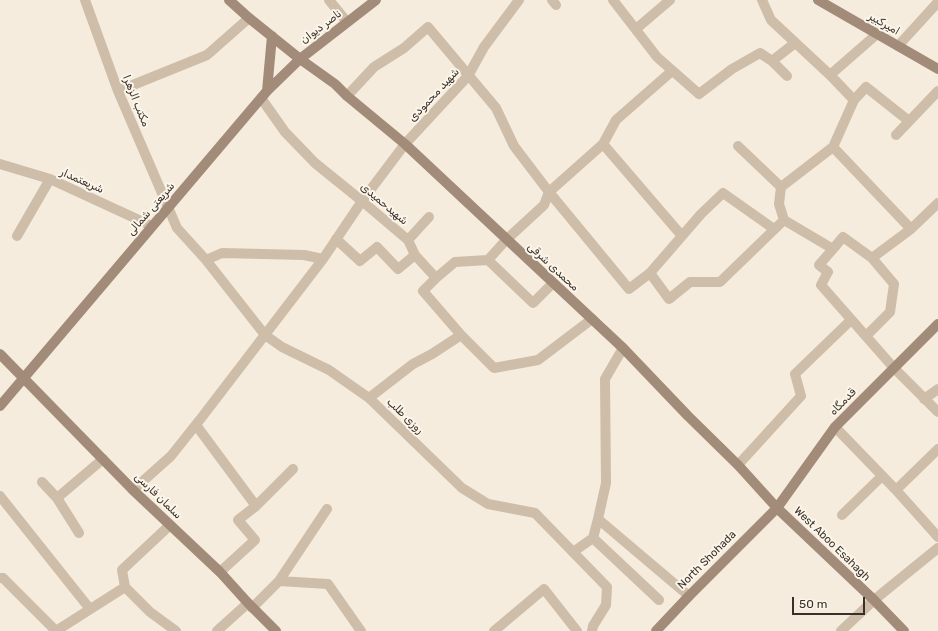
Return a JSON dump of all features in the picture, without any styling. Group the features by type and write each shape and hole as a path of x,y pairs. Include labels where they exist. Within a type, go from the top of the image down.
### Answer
{"main road":[{"name":"محمدی شرقی","path":"229,0 300,59 336,84 347,96 405,144 623,348 688,416 738,465 777,508"},
{"name":"ناصر دیوان","path":"300,59 376,0"},
{"name":"امیرکبیر","path":"818,0 938,69"},
{"path":"264,94 272,36"},
{"name":"شریعتی شمالی","path":"0,406 264,94 300,59"},
{"name":"قدمگاه","path":"777,508 835,427 893,367 938,324"},
{"name":"سلمان فارسی","path":"0,354 133,490 220,572 250,606 276,631"},
{"name":"North Shohada","path":"656,631 777,508"},
{"name":"West Aboo Esahagh","path":"777,508 874,600 904,631"}],"street":[{"name":"مکتب الزهرا","path":"85,0 118,91 168,208"},
{"path":"329,0 348,22"},
{"name":"شهید محمودی","path":"133,490 170,456 196,424 323,258 362,201 405,144 468,76 484,47 518,0"},
{"path":"613,0 657,57 699,94 732,69 760,53 772,61 787,76"},
{"path":"636,30 670,0"},
{"path":"762,0 771,20 830,75 854,100"},
{"path":"898,46 938,2"},
{"path":"118,91 207,54 249,18"},
{"path":"347,96 374,67 404,48 428,27 496,108 514,146 549,192 629,289 650,273 701,214 723,193 774,229"},
{"path":"830,75 877,34"},
{"path":"772,61 795,43"},
{"path":"592,319 538,360 494,368 461,335 423,291 455,262 488,260 506,240 544,205 549,192 603,144 616,120 672,71"},
{"path":"833,249 784,220 779,204 781,187 833,147 854,100 866,87 910,121"},
{"path":"896,135 938,91"},
{"name":"شهیدحمیدی","path":"264,94 285,132 315,163 408,240 416,255 436,278"},
{"path":"603,144 682,236"},
{"path":"738,146 781,187"},
{"path":"833,147 911,229"},
{"name":"شریعتمدار","path":"0,164 50,179 152,226"},
{"path":"17,236 50,179"},
{"path":"872,258 911,229 938,202"},
{"name":"روزی طلب","path":"168,208 177,228 206,260 265,335 282,347 329,370 369,398 462,488 488,504 535,513 607,587 606,605 593,626 592,631"},
{"path":"408,240 429,217"},
{"path":"650,273 669,300 690,282 720,282 784,220"},
{"path":"866,336 890,312 894,284 872,258 843,237 819,264 828,272 821,285 893,367 938,412"},
{"path":"336,239 360,261 377,247 398,269 416,255"},
{"path":"206,260 222,253 304,255 323,258"},
{"path":"488,260 533,303 553,283"},
{"path":"738,465 801,396 795,374 851,320"},
{"path":"369,398 413,364 432,354 461,335"},
{"path":"573,552 593,538 598,518 606,483 605,379 623,348"},
{"path":"924,399 938,389"},
{"path":"196,424 256,506"},
{"path":"835,427 896,490 938,537"},
{"path":"896,490 938,449"},
{"path":"57,498 103,459"},
{"path":"220,572 255,540 238,520 256,506 292,469"},
{"path":"842,515 882,476"},
{"path":"42,482 57,498 79,533"},
{"path":"0,496 90,609"},
{"path":"218,631 279,581 327,509"},
{"path":"598,518 689,596"},
{"path":"170,525 122,570 125,587 150,612 176,631"},
{"path":"593,538 659,600"},
{"path":"842,631 874,600 938,548"},
{"path":"0,578 3,578 56,631 125,587"},
{"path":"279,581 328,584 361,631"},
{"path":"494,631 544,589 577,631"}]}
